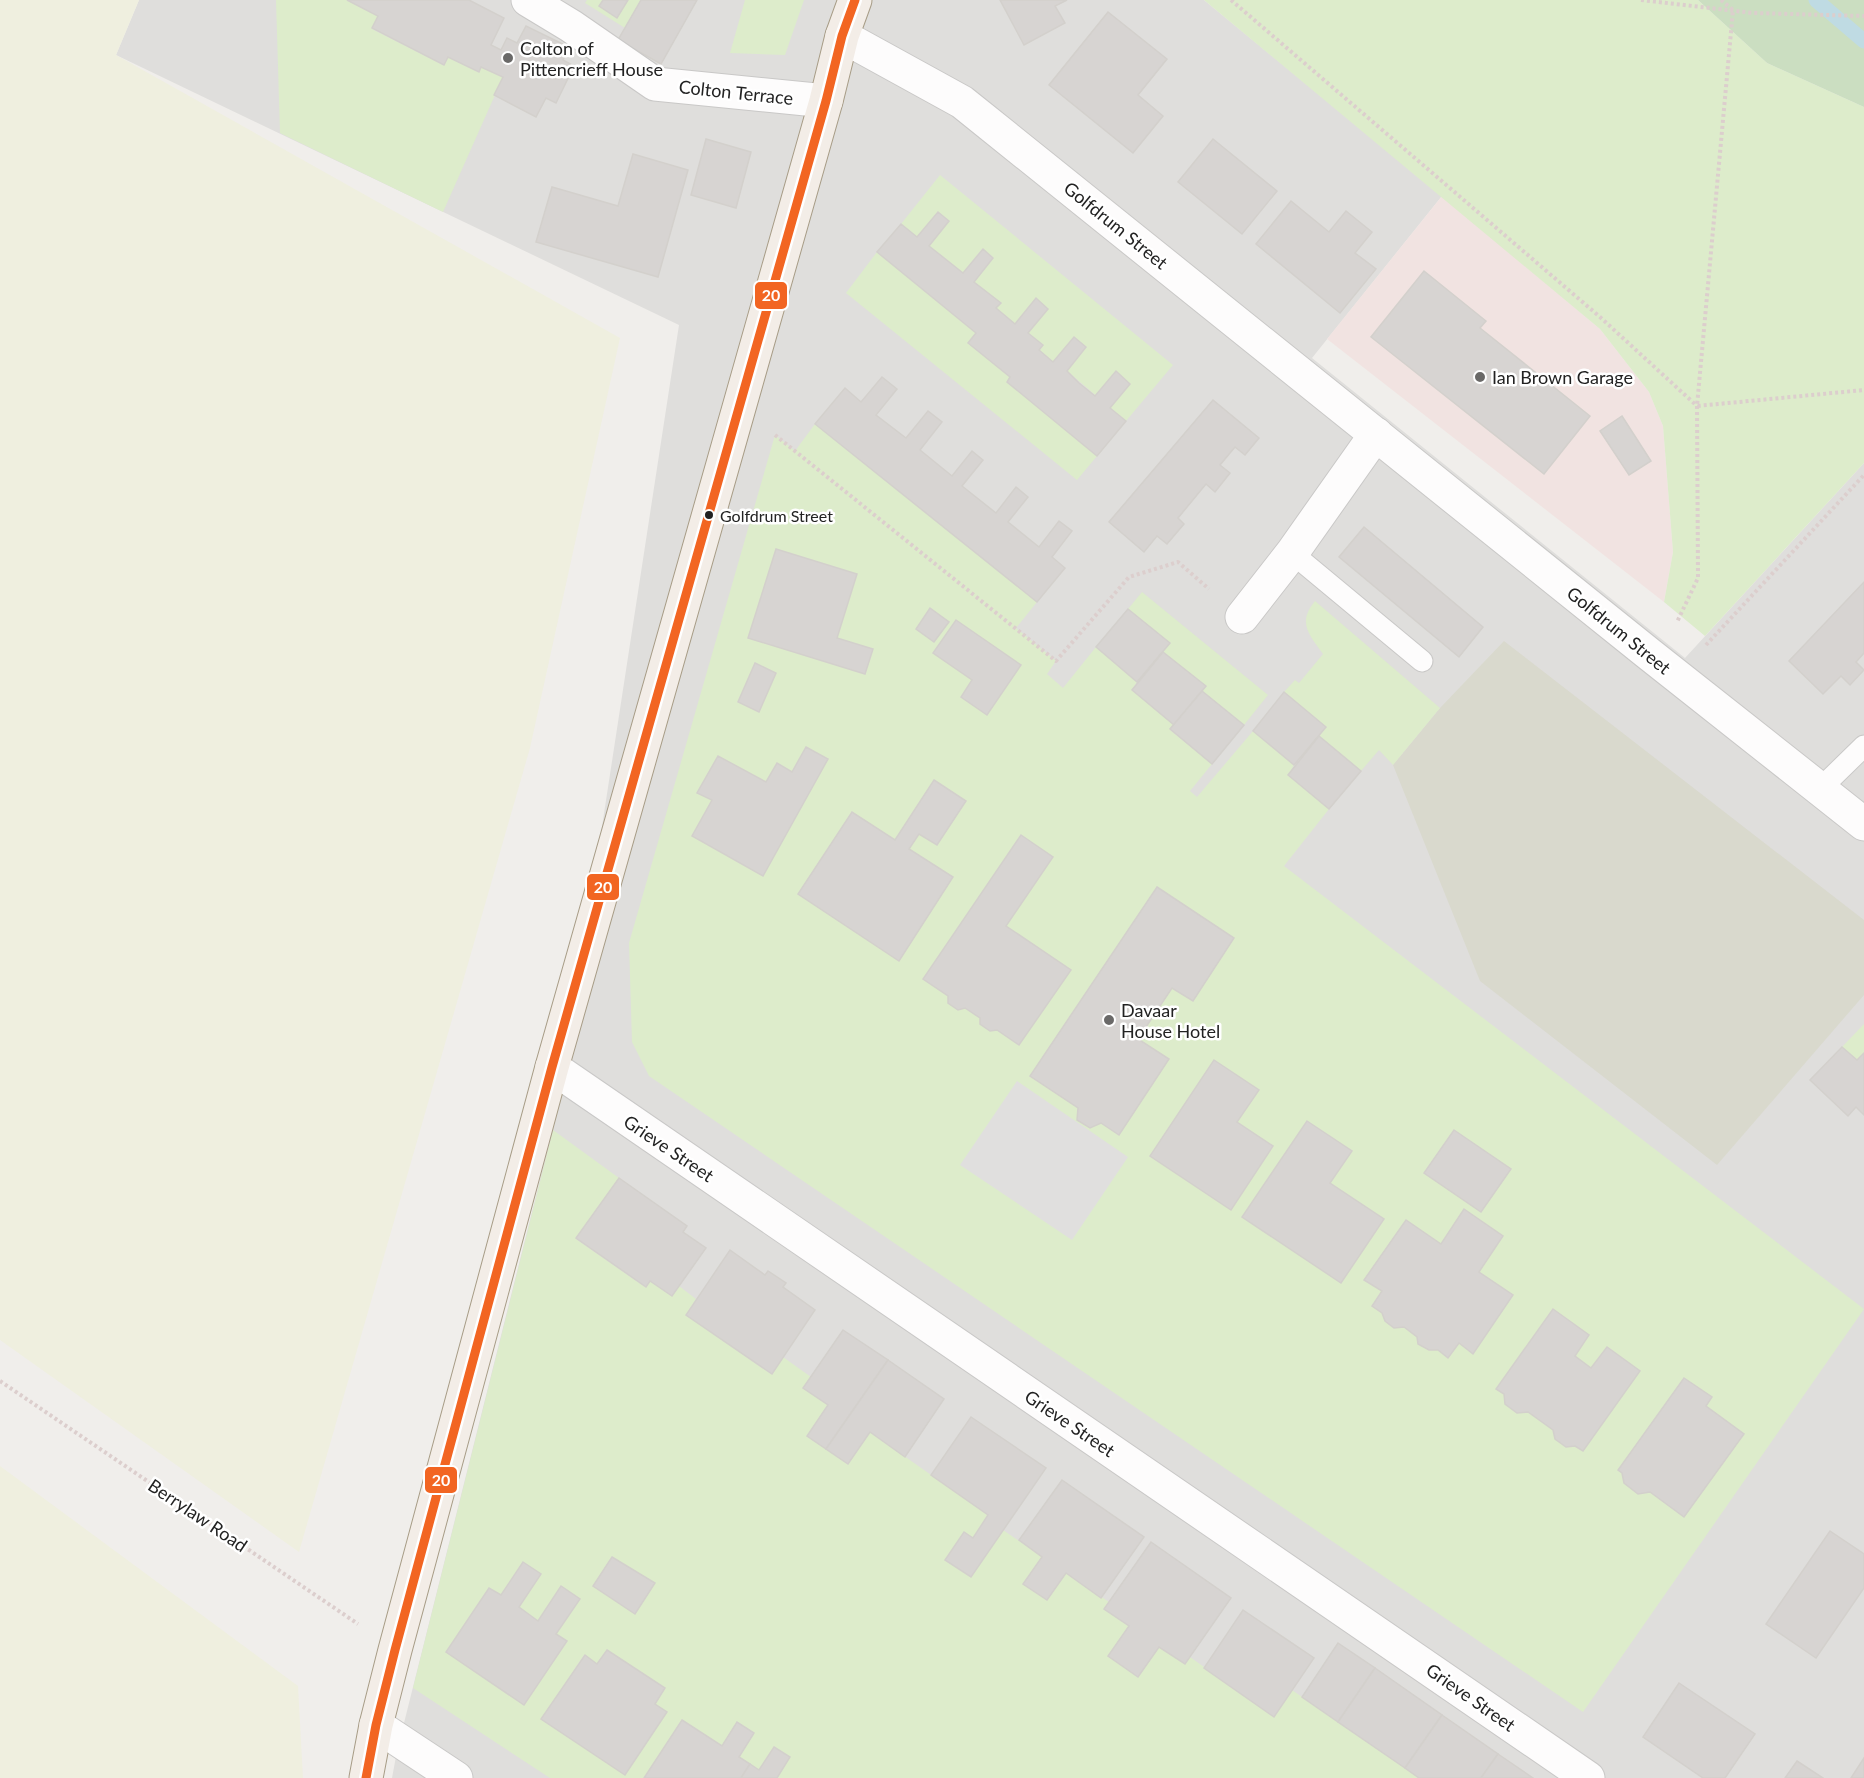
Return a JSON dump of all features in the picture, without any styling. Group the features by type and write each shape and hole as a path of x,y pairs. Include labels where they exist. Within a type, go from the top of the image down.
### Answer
{"main road":[{"path":"366,1778 376,1725 395,1650 552,1067 826,101 842,36 855,0"}],"street":[{"name":"Colton Terrace","path":"528,0 571,26 655,84 826,101"},
{"name":"Golfdrum Street","path":"842,36 962,102 1677,677 1864,824"},
{"path":"1242,617 1292,553 1376,434"},
{"name":"Grieve Street","path":"552,1067 1588,1778"},
{"path":"376,1725 456,1778"}],"lane":[{"path":"1292,553 1422,661"},
{"path":"1821,788 1864,746"}],"path":[{"path":"1231,0 1600,317 1698,406 1864,390"},
{"path":"1641,0 1753,13 1864,16"},
{"path":"1721,0 1733,10"},
{"path":"1649,654 1679,620 1698,578 1698,406 1733,10"},
{"path":"740,406 1056,662 1129,577 1178,562 1242,617"},
{"path":"1677,677 1864,475"},
{"name":"Berrylaw Road","path":"0,1381 395,1650"}],"shaded area":[{"path":"139,0 1204,0 1442,196 1312,358 1685,658 1864,463 1864,1778 392,1778 560,1100 679,325 116,55"},
{"path":"1442,196 1600,329 1649,392 1663,426 1673,552 1664,602 1327,339"},
{"path":"1504,641 1864,920 1864,995 1717,1165 1480,981 1393,765 1440,708"},
{"path":"1017,1081 1128,1157 1072,1240 960,1165"}],"green space":[{"path":"0,0 139,0 116,55 620,338 530,748 299,1552 0,1340"},
{"path":"276,0 347,0 378,16 372,29 443,65 448,57 478,72 481,67 503,77 443,212 280,133"},
{"path":"587,0 641,0 625,28 585,3"},
{"path":"745,0 804,0 785,55 730,53"},
{"path":"1204,0 1698,0 1767,63 1864,107 1864,463 1705,636 1664,602 1673,552 1663,426 1649,392 1600,329"},
{"path":"1698,0 1864,0 1864,107 1767,63"},
{"path":"940,175 1173,365 1126,421 1067,371 1086,347 1053,362 1039,350 1043,345 1028,333 1047,309 1036,299 1015,324 996,308 1000,303 974,282 993,257 982,249 963,273 929,246 949,221 938,212 917,237 901,224"},
{"path":"877,252 976,333 968,343 1010,377 1007,382 1097,456 1077,480 846,293"},
{"path":"815,424 1037,602 1016,628 1056,661 1047,674 1063,688 1096,647 1137,682 1132,690 1174,725 1170,730 1212,764 1190,791 1197,797 1253,731 1294,765 1288,775 1329,809 1284,866 1864,1309 1583,1712 649,1076 632,1042 629,943 775,435 795,451"},
{"path":"1142,592 1268,695 1244,725 1202,691 1205,686 1163,652 1169,643 1128,609"},
{"path":"1315,601 1440,708 1393,765 1379,750 1361,771 1319,736 1326,727 1284,692 1295,680 1299,683 1323,654 1310,634 1306,622"},
{"path":"1864,1024 1864,1053 1857,1060 1842,1047"},
{"path":"553,1130 619,1178 576,1239 645,1287 650,1281 672,1296 679,1286 696,1299 686,1315 771,1374 783,1357 811,1377 828,1405 807,1436 848,1464 870,1432 988,1515 973,1538 964,1532 945,1560 971,1577 1003,1530 1109,1602 1105,1609 1129,1626 1138,1676 1159,1647 1185,1664 1190,1657 1274,1717 1292,1690 1419,1778 777,1778 790,1757 774,1747 759,1770 739,1757 754,1734 738,1722 722,1746 682,1720 644,1778 550,1778 413,1688","holes":["523,1562 541,1575 519,1607 538,1621 561,1586 580,1599 556,1634 567,1642 524,1705 446,1652 489,1588 501,1595","607,1650 665,1688 655,1704 667,1712 542,1719 584,1655 597,1664"]},
{"path":"0,1466 298,1686 303,1778 0,1778"}],"building":[{"name":"Colton of Pittencrieff House","path":"347,0 469,0 504,18 491,45 501,50 507,38 517,43 526,26 569,47 563,60 574,66 556,103 546,98 536,117 494,95 503,77 481,67 479,72 448,57 444,65 372,28 378,16"},
{"path":"603,0 628,0 617,18 599,6"},
{"path":"641,0 697,0 661,64 618,40"},
{"path":"1000,0 1067,0 1055,6 1065,23 1024,45"},
{"path":"1108,12 1167,59 1138,95 1163,116 1133,153 1049,85"},
{"path":"706,139 751,152 736,208 691,195"},
{"path":"1213,139 1277,191 1242,234 1178,182"},
{"path":"633,154 688,170 658,277 536,242 552,187 618,206"},
{"path":"1291,201 1329,232 1346,211 1372,232 1355,253 1376,269 1340,313 1256,244"},
{"path":"938,212 949,221 929,246 963,273 983,249 993,258 974,282 1001,303 996,308 1015,324 1036,298 1048,309 1028,333 1043,345 1039,350 1053,362 1074,337 1086,347 1067,371 1079,383 1095,396 1116,371 1130,384 1110,408 1126,421 1097,456 1007,382 1010,377 968,343 976,333 877,252 901,224 917,237"},
{"name":"Ian Brown Garage","path":"1424,271 1486,321 1480,328 1590,416 1544,474 1371,337"},
{"path":"882,377 897,389 876,415 906,438 928,411 942,422 920,450 952,476 972,451 983,460 962,486 996,513 1016,487 1028,497 1008,522 1039,547 1059,521 1072,531 1052,557 1065,568 1037,602 815,424 845,388 861,402"},
{"path":"1213,400 1259,438 1245,455 1235,447 1220,465 1230,473 1215,492 1206,484 1178,518 1184,524 1167,544 1157,536 1144,552 1109,522"},
{"path":"1622,416 1651,461 1629,475 1600,431"},
{"path":"1364,527 1483,627 1459,657 1339,557"},
{"path":"776,549 857,574 837,638 873,649 865,674 748,638"},
{"path":"1864,582 1864,653 1856,662 1864,670 1850,685 1841,676 1823,694 1789,661"},
{"path":"930,608 949,622 934,642 916,629"},
{"path":"1128,609 1170,643 1137,682 1096,647"},
{"path":"956,620 1021,665 987,715 961,697 972,680 933,653"},
{"path":"1163,652 1206,686 1174,725 1132,690"},
{"path":"755,663 776,673 759,712 738,702"},
{"path":"1202,691 1244,725 1212,764 1170,729"},
{"path":"1284,692 1326,727 1294,765 1253,731"},
{"path":"1319,736 1361,771 1329,809 1288,775"},
{"path":"806,747 828,759 763,876 692,836 712,800 697,793 718,756 766,782 777,763 792,772"},
{"path":"934,780 966,801 937,845 919,834 909,849 953,877 899,961 798,894 852,812 895,840"},
{"path":"1021,835 1053,857 1006,926 1071,970 1019,1045 997,1030 990,1031 980,1024 980,1018 965,1008 958,1010 948,1003 948,996 923,979"},
{"name":"Davaar House Hotel","path":"1157,887 1234,938 1193,1001 1172,988 1138,1039 1169,1059 1119,1135 1101,1123 1090,1128 1077,1120 1078,1108 1030,1076"},
{"path":"1842,1047 1857,1060 1864,1053 1864,1115 1856,1107 1848,1116 1810,1080"},
{"path":"1214,1060 1259,1090 1237,1122 1273,1146 1231,1210 1150,1156"},
{"path":"1307,1121 1352,1151 1330,1183 1384,1219 1341,1283 1242,1217"},
{"path":"1454,1130 1511,1169 1481,1212 1424,1173"},
{"path":"619,1178 687,1226 683,1232 706,1248 672,1296 650,1281 646,1287 576,1238"},
{"path":"1464,1209 1503,1236 1479,1272 1513,1295 1473,1354 1459,1343 1448,1358 1438,1350 1429,1350 1418,1344 1417,1337 1404,1327 1394,1328 1385,1321 1382,1313 1372,1306 1382,1291 1364,1280 1406,1220 1441,1244"},
{"path":"730,1250 765,1275 768,1271 786,1283 783,1287 815,1310 772,1374 686,1315"},
{"path":"1553,1309 1589,1335 1575,1356 1591,1368 1607,1347 1640,1371 1583,1451 1575,1446 1566,1447 1555,1439 1553,1430 1528,1412 1517,1413 1505,1404 1504,1394 1496,1389"},
{"path":"843,1330 888,1360 826,1449 807,1436 828,1405 803,1388"},
{"path":"888,1360 944,1399 905,1457 870,1432 848,1464 826,1449"},
{"path":"1684,1378 1712,1397 1706,1406 1744,1434 1684,1517 1650,1492 1638,1494 1624,1483 1622,1473 1618,1470"},
{"path":"971,1417 1046,1468 971,1577 945,1560 964,1532 973,1538 988,1515 931,1475"},
{"path":"1062,1480 1144,1537 1101,1598 1066,1573 1047,1600 1023,1584 1042,1557 1019,1540"},
{"path":"1830,1531 1864,1554 1864,1588 1816,1658 1766,1624"},
{"path":"1151,1542 1231,1598 1185,1664 1159,1647 1138,1677 1108,1656 1129,1626 1104,1609"},
{"path":"612,1557 655,1583 635,1614 593,1586"},
{"path":"523,1562 541,1574 519,1607 538,1621 561,1586 580,1599 556,1634 567,1641 524,1705 446,1652 489,1588 501,1595"},
{"path":"1243,1610 1314,1658 1274,1717 1204,1668"},
{"path":"1338,1643 1375,1668 1338,1722 1302,1697"},
{"path":"607,1650 665,1688 655,1704 667,1712 625,1775 541,1719 585,1655 597,1664"},
{"path":"1375,1668 1442,1715 1405,1768 1338,1722"},
{"path":"1679,1683 1755,1734 1725,1778 1703,1778 1643,1737"},
{"path":"1442,1715 1498,1754 1481,1778 1419,1778 1405,1768"},
{"path":"682,1720 722,1746 737,1722 754,1733 739,1757 750,1764 741,1778 644,1778"},
{"path":"774,1747 790,1757 777,1778 741,1778 750,1764 759,1770"},
{"path":"1498,1754 1533,1778 1481,1778"},
{"path":"1864,1758 1864,1778 1851,1778"},
{"path":"1797,1761 1823,1778 1785,1778"}],"waterway":[{"path":"1816,0 1864,41"}],"transit line":[{"name":"20","path":"366,1778 376,1725 395,1650 552,1067 826,101 842,36 855,0"}],"place":[{"name":"Colton of Pittencrieff House","path":"508,58"},
{"name":"Ian Brown Garage","path":"1480,377"},
{"name":"Golfdrum Street","path":"709,515"},
{"name":"Davaar House Hotel","path":"1109,1020"}]}
